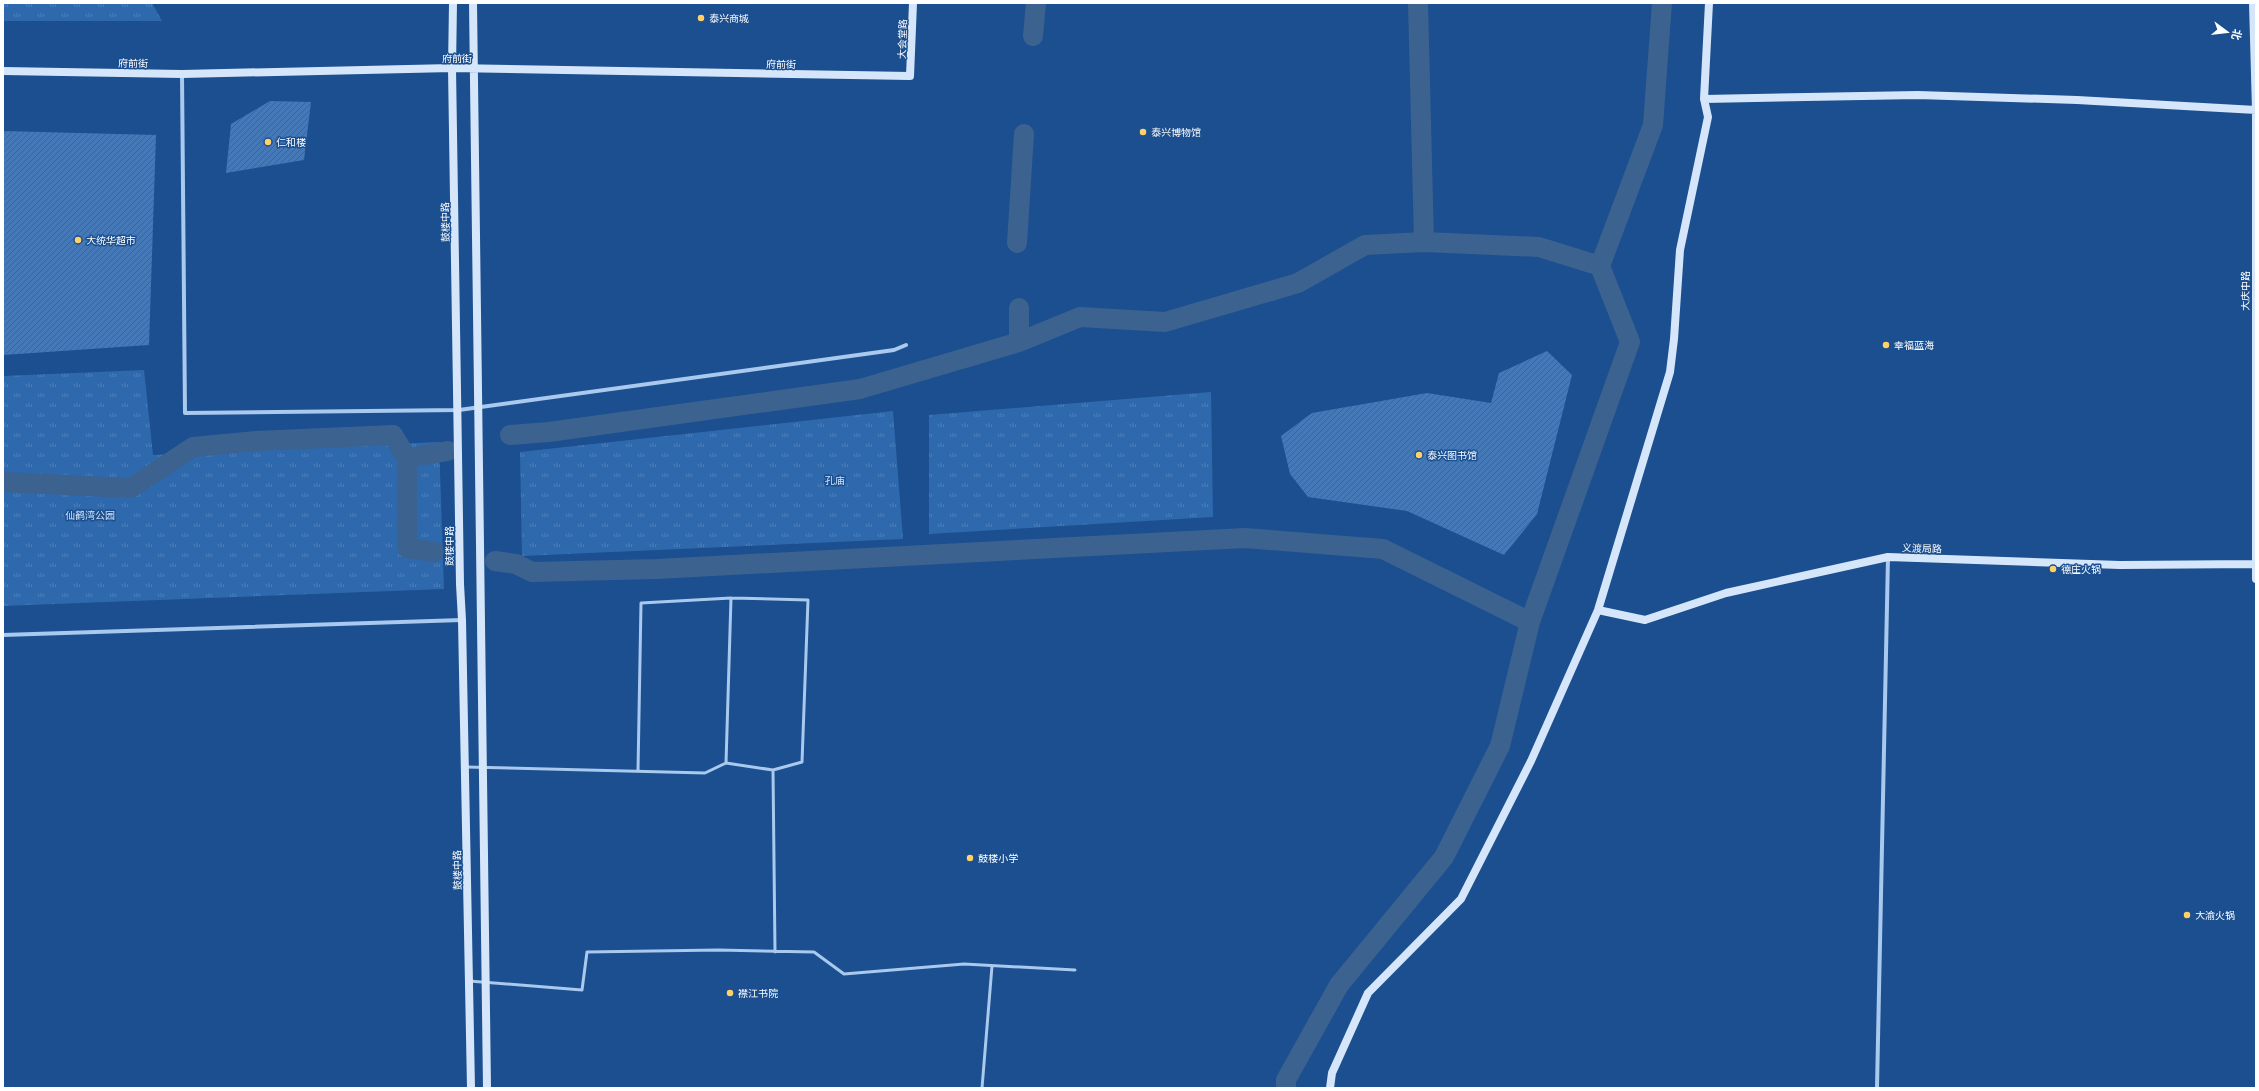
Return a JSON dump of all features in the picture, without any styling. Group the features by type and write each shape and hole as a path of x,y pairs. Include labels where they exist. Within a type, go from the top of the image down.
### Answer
{"street":[{"name":"鼓楼中路","path":"453,3 452,68 460,584 462,620 471,1088"},
{"path":"472,3 484,984 487,1088"},
{"name":"大会堂路","path":"910,76 913,3"},
{"path":"1330,1088 1332,1073 1368,992 1461,900 1531,761 1598,610 1670,372 1674,339 1680,250 1708,117 1704,99 1709,3"},
{"name":"大庆中路","path":"2253,3 2256,110 2256,579"},
{"name":"府前街","path":"3,71 182,74 472,68 910,76"},
{"path":"182,74 185,413 458,410 894,350 906,346"},
{"path":"1704,99 1918,95 2077,100 2256,110"},
{"path":"1877,1088 1888,557"},
{"name":"义渡局路","path":"1598,610 1645,620 1726,593 1888,557 2120,565 2255,564"},
{"path":"3,635 462,620"}],"lane":[{"path":"465,768 482,766 638,771 705,773 726,763 773,770 802,762 808,600 732,598 641,603 638,771"},
{"path":"726,763 732,598"},
{"path":"773,770 775,952"},
{"path":"469,981 484,984 582,990 587,952 814,952 844,974 964,964 1075,970"},
{"path":"982,1088 992,966"}],"green space":[{"path":"3,3 152,3 162,21 3,21"},
{"name":"仙鹤湾公园","path":"144,370 153,455 439,442 444,589 3,606 3,376"},
{"path":"1211,392 1213,517 929,534 929,415"},
{"name":"孔庙","path":"893,411 903,539 522,556 520,452"}],"building":[{"name":"仁和楼","path":"270,101 311,102 304,160 226,173 231,124"},
{"name":"大统华超市","path":"3,131 156,135 149,345 3,355"},
{"name":"泰兴图书馆","path":"1547,351 1572,375 1537,514 1504,555 1407,511 1308,497 1290,474 1281,436 1312,413 1427,393 1491,403 1499,373"}],"waterway":[{"path":"1033,36 1036,3"},
{"path":"1418,3 1424,242 1539,247 1600,266"},
{"path":"1286,1088 1286,1080 1339,985 1444,857 1500,746 1530,622 1630,342 1600,266 1653,125 1662,3"},
{"path":"1017,243 1024,134"},
{"path":"510,435 549,432 860,389 1019,342 1080,317 1165,322 1298,283 1365,245 1424,242"},
{"path":"1019,308 1019,342"},
{"path":"3,482 131,488 193,447 256,441 393,435 407,458 407,548 434,552"},
{"path":"407,458 448,451"},
{"path":"495,561 516,564 532,572 657,569 1245,538 1383,549 1530,622"}],"place":[{"name":"泰兴商城","path":"701,18"},
{"name":"泰兴博物馆","path":"1143,132"},
{"name":"仁和楼","path":"268,142"},
{"name":"大统华超市","path":"78,240"},
{"name":"幸福蓝海","path":"1886,345"},
{"name":"泰兴图书馆","path":"1419,455"},
{"name":"德庄火锅","path":"2053,569"},
{"name":"鼓楼小学","path":"970,858"},
{"name":"大渝火锅","path":"2187,915"},
{"name":"襟江书院","path":"730,993"}]}
